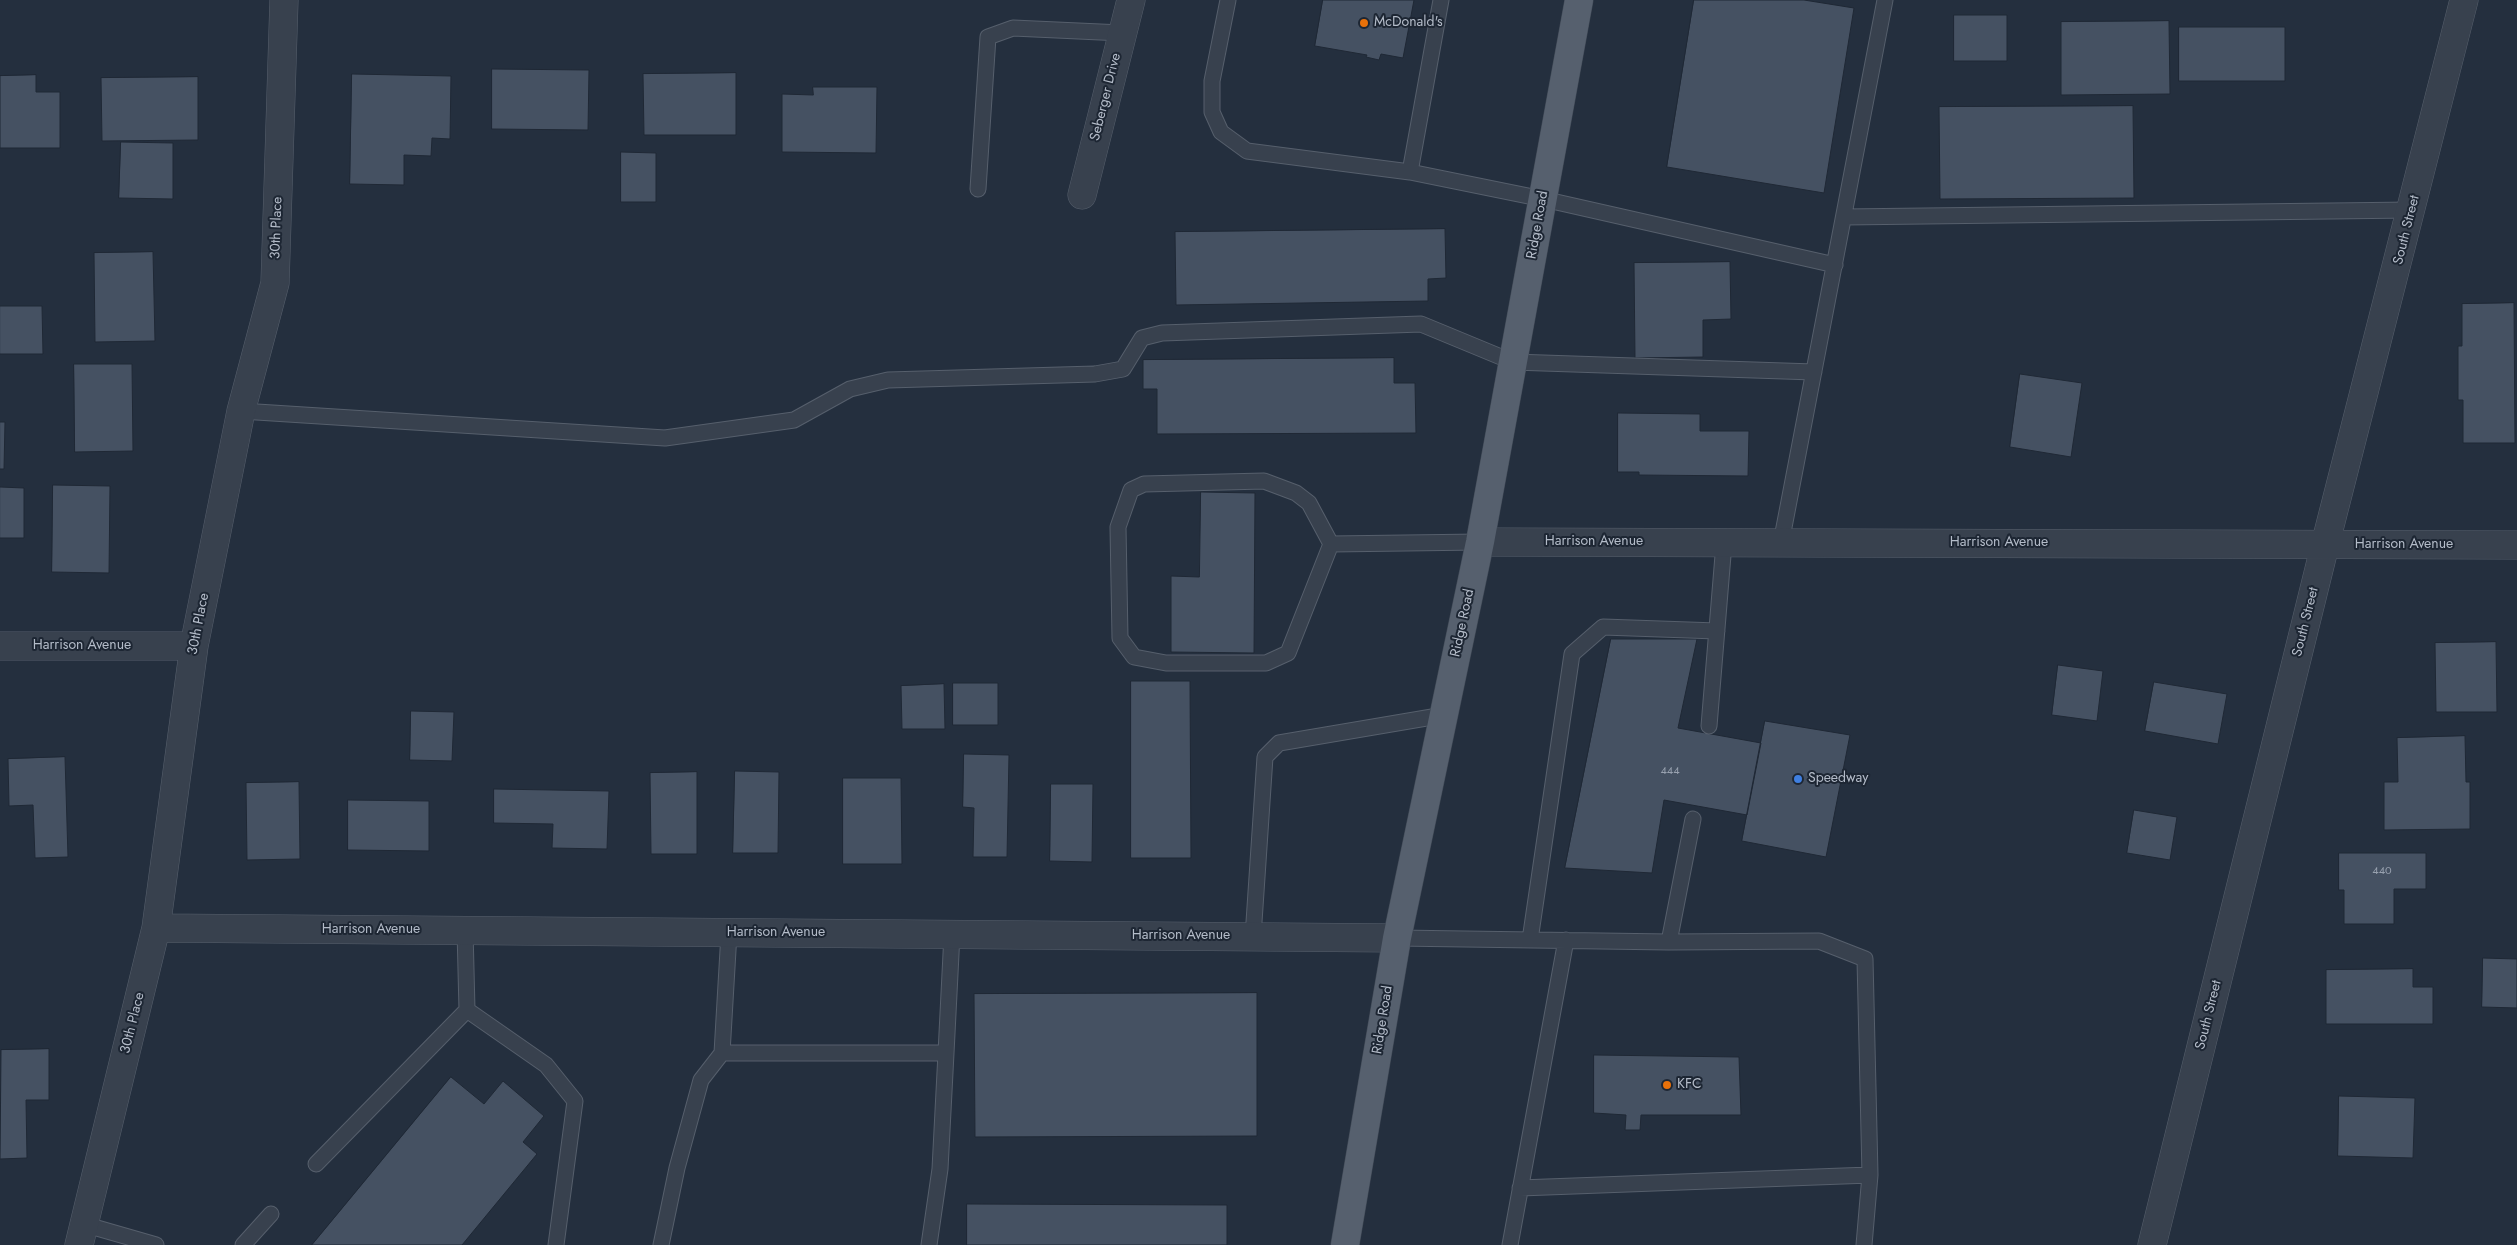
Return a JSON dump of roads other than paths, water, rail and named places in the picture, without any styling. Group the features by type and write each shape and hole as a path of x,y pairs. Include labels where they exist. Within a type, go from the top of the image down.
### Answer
{"main road":[{"name":"Ridge Road","path":"1345,1245 1397,938 1480,542 1579,0"}],"street":[{"name":"30th Place","path":"81,1235 156,928 194,646 241,411 275,283 284,0"},
{"name":"Seberger Drive","path":"1082,195 1130,0"},
{"name":"South Street","path":"2152,1245 2325,544 2412,210 2464,0"},
{"name":"Harrison Avenue","path":"1480,542 2517,545"},
{"name":"Harrison Avenue","path":"0,646 194,646"},
{"name":"Harrison Avenue","path":"156,928 1397,938"}],"lane":[{"path":"1228,0 1212,81 1212,112 1221,132 1247,151 1410,172 1543,199 1835,266"},
{"path":"1410,172 1441,0"},
{"path":"1781,543 1885,0"},
{"path":"978,189 988,37 1013,28 1122,33"},
{"path":"1844,217 2412,210"},
{"path":"241,411 665,438 794,420 850,389 888,380 1095,374 1123,369 1142,338 1162,333 1421,324 1513,362 1814,372"},
{"path":"1264,481 1296,493 1309,503 1331,544 1288,653 1266,663 1166,663 1134,656 1120,638 1118,527 1131,490 1144,484 1264,481"},
{"path":"1331,544 1480,542"},
{"path":"1709,726 1724,543"},
{"path":"1530,940 1572,654 1603,627 1717,631"},
{"path":"1254,937 1265,757 1278,742 1444,714"},
{"path":"1669,942 1693,819"},
{"path":"316,1164 467,1010 465,930"},
{"path":"661,1245 678,1168 701,1080 722,1054 729,933"},
{"path":"929,1245 940,1169 952,934"},
{"path":"1397,938 1669,942 1819,941 1865,959 1870,1175 1864,1245"},
{"path":"1510,1245 1566,940"},
{"path":"467,1010 546,1065 575,1101 556,1245"},
{"path":"722,1054 946,1054"},
{"path":"1520,1188 1870,1175"},
{"path":"243,1245 271,1214"},
{"path":"81,1235 156,1245"}],"place":[{"name":"McDonald's","path":"1364,23"},
{"name":"Speedway","path":"1798,779"},
{"name":"KFC","path":"1667,1085"}]}
